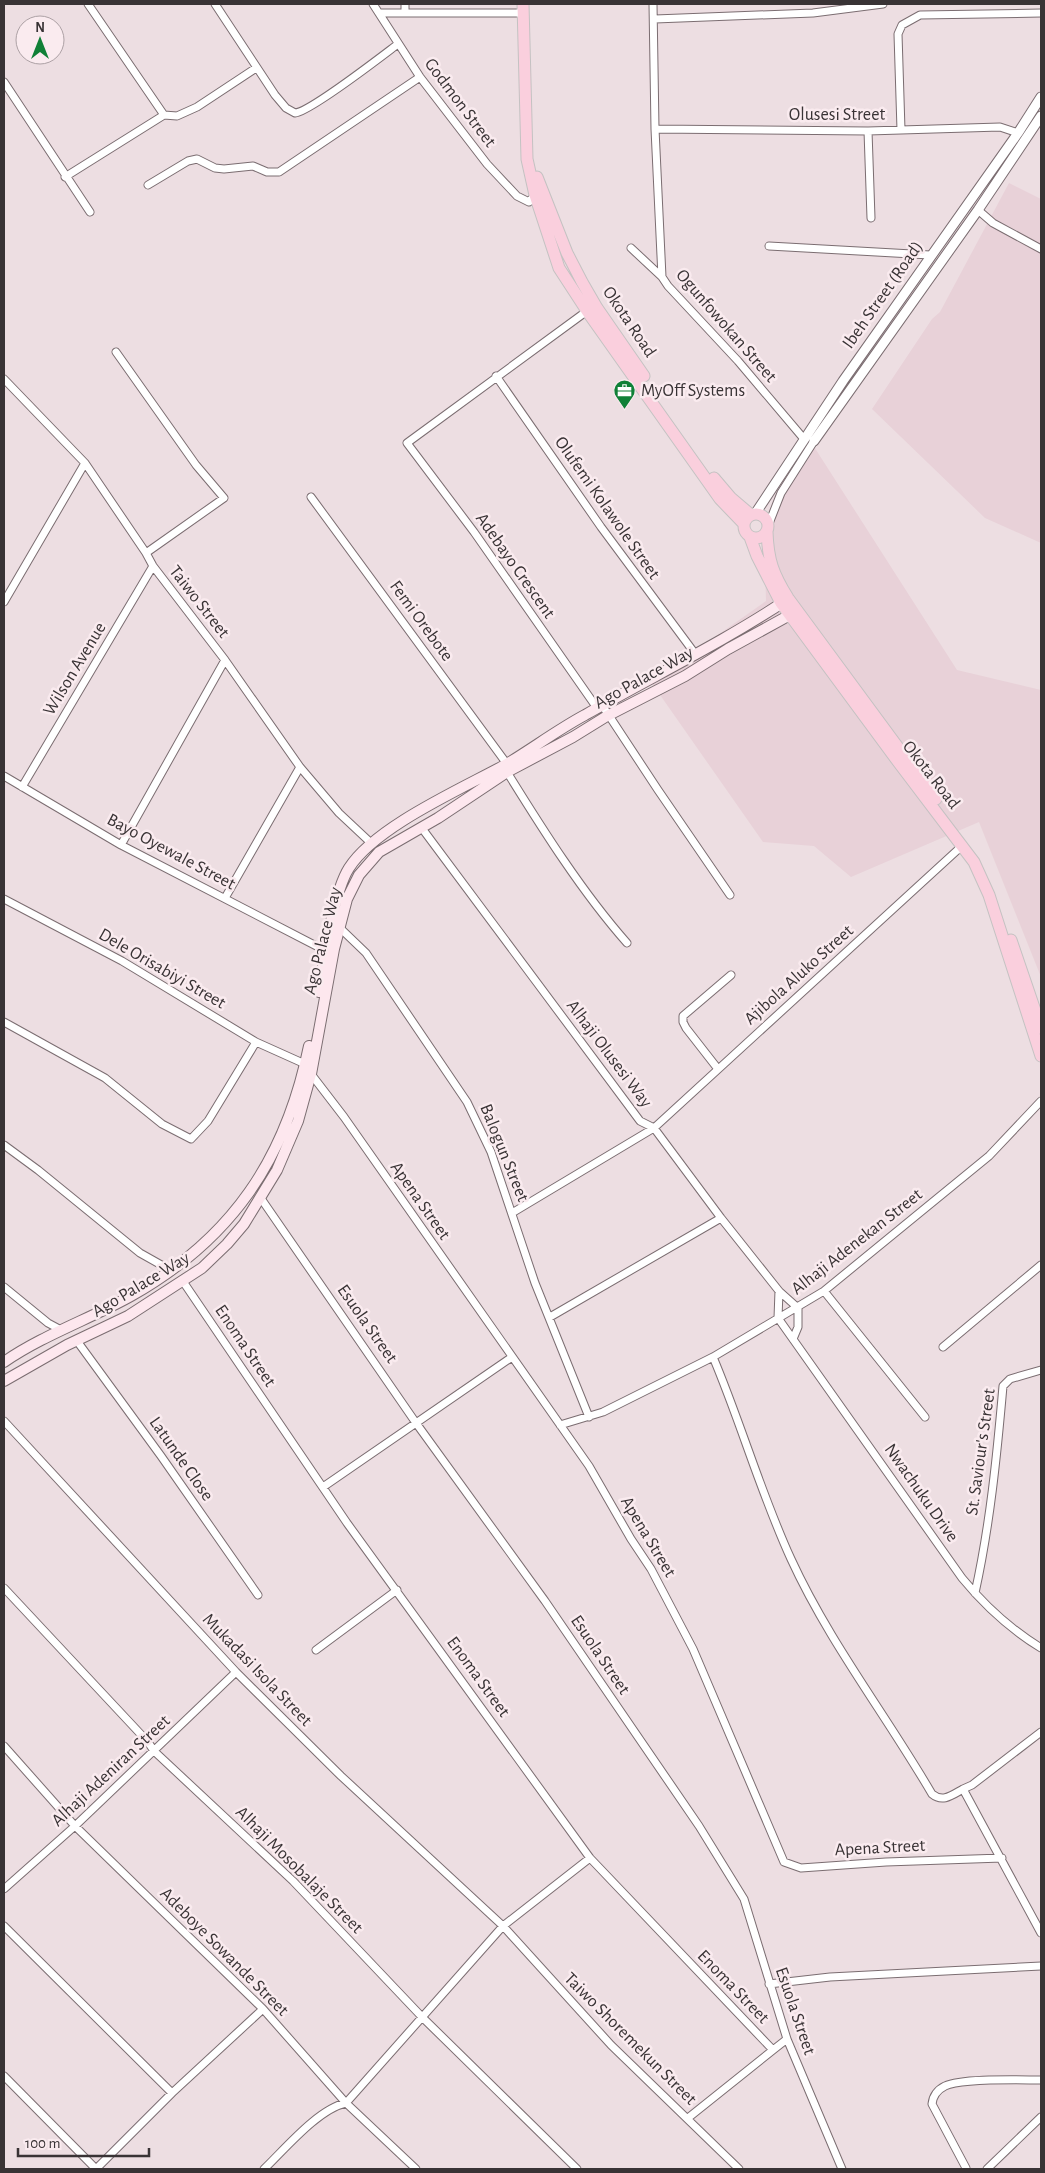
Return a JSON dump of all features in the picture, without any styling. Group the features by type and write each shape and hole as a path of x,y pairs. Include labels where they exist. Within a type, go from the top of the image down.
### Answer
{"main road":[{"name":"Okota Road","path":"523,8 527,159 535,195 559,268 587,311 720,499 750,518"},
{"name":"Okota Road","path":"527,122 538,182 567,253 597,308 717,482 750,518"},
{"path":"750,518 765,519 767,529 759,538 750,537 745,531 750,518"},
{"name":"Okota Road","path":"767,529 767,552 770,565 785,601"},
{"name":"Okota Road","path":"750,537 757,556 785,601 975,853 998,904 1041,1028"},
{"name":"Ago Palace Way","path":"7,1379 128,1316 202,1268 227,1244 254,1210 288,1146 298,1121 311,1074 334,949 347,899 359,875 379,852 444,814 507,768 600,707 696,655 762,617 785,601"},
{"name":"Okota Road","path":"794,613 899,763 964,845 974,862 989,895 1041,1056"},
{"name":"Ago Palace Way","path":"5,1361 61,1330 130,1297 172,1271 220,1228 255,1185 287,1124 296,1102 326,951 345,874 371,843 399,824 507,768 573,737 608,716 685,676 728,648 794,613"},
{"path":"20,1352 23,1370"},
{"path":"5,1361 7,1379"}],"street":[{"path":"88,4 164,115"},
{"path":"215,4 256,68 286,108 298,113 329,94 398,44"},
{"name":"Godmon Street","path":"373,4 420,77 499,179 517,196 529,202 535,195"},
{"name":"Ogunfowokan Street","path":"653,4 655,19 654,129 662,277 804,438"},
{"path":"655,19 813,13 883,4"},
{"path":"379,13 405,8 523,8"},
{"path":"901,130 898,34 902,25 920,15 1041,13"},
{"path":"66,177 164,115 177,116 196,107 256,68"},
{"path":"148,185 196,159 216,168 253,166 267,172 279,172 420,77"},
{"path":"4,82 90,212"},
{"name":"Ibeh Street (Road)","path":"750,518 930,255 1018,133 1041,97"},
{"name":"Ibeh Street (Road)","path":"767,529 781,493 814,441 978,210 1041,116"},
{"name":"Olusesi Street","path":"654,129 868,131 1000,127 1018,133"},
{"path":"868,131 871,218"},
{"path":"978,210 993,223 1041,249"},
{"path":"769,246 930,255"},
{"path":"631,248 662,277"},
{"path":"496,376 587,311"},
{"path":"116,352 196,465 224,498 146,554"},
{"name":"Adebayo Crescent","path":"496,376 407,443 608,716 730,895"},
{"name":"Olufemi Kolawole Street","path":"496,376 601,527 696,655"},
{"name":"Taiwo Street","path":"4,382 85,464 153,566 225,660 300,767 339,813 371,843"},
{"path":"4,602 85,464"},
{"name":"Femi Orebote","path":"311,497 507,768 542,828 612,927 627,943"},
{"name":"Wilson Avenue","path":"22,787 153,566"},
{"path":"121,845 225,660"},
{"path":"225,898 300,767"},
{"name":"Bayo Oyewale Street","path":"4,776 121,845 326,951"},
{"name":"Alhaji Olusesi Way","path":"421,827 640,1122 654,1128 721,1218 779,1291 798,1308"},
{"name":"Ajibola Aluko Street","path":"512,1213 654,1128 964,845"},
{"name":"Dele Orisabiyi Street","path":"4,899 122,961 256,1042 305,1064"},
{"name":"Balogun Street","path":"340,928 366,954 467,1102 491,1152 535,1283 589,1417"},
{"path":"718,1069 686,1028 683,1016 731,975"},
{"path":"4,1022 105,1078 162,1124 191,1139 208,1121 256,1042"},
{"name":"Apena Street","path":"311,1074 344,1117 560,1425 588,1466 651,1569 693,1649 784,1862 802,1868 886,1862 1002,1858"},
{"name":"Alhaji Adenekan Street","path":"560,1425 589,1417 713,1356 798,1308 824,1290 989,1156 1041,1101"},
{"path":"4,1145 38,1170 140,1253 172,1271"},
{"name":"Esuola Street","path":"260,1197 416,1422 545,1601 699,1826 744,1899 787,2039 842,2169"},
{"path":"550,1318 721,1218"},
{"path":"943,1348 1041,1264"},
{"name":"Enoma Street","path":"182,1280 347,1523 590,1858 774,2050"},
{"path":"4,1287 48,1323 61,1330"},
{"path":"824,1290 926,1416"},
{"path":"778,1318 779,1291"},
{"path":"793,1339 798,1327 798,1308"},
{"name":"Nwachuku Drive","path":"778,1318 975,1593 1006,1624 1041,1648"},
{"name":"Latunde Close","path":"77,1341 161,1456 258,1595"},
{"path":"713,1356 791,1559 817,1610 874,1702 902,1742 932,1794 940,1799 946,1798 972,1785 1041,1732"},
{"path":"323,1487 512,1357"},
{"name":"St. Saviour's Street","path":"975,1593 998,1448 1003,1386 1010,1379 1041,1370"},
{"name":"Mukadasi Isola Street","path":"4,1421 236,1672 341,1776 503,1926"},
{"name":"Alhaji Mosobalaje Street","path":"4,1588 148,1742 154,1751 293,1880 423,2018 577,2169"},
{"path":"316,1650 397,1590"},
{"name":"Alhaji Adeniran Street","path":"4,1890 75,1826 236,1672"},
{"name":"Adeboye Sowande Street","path":"4,1747 75,1826 262,2009 346,2103 416,2169"},
{"path":"963,1789 1041,1933"},
{"path":"264,2169 333,2107 346,2103 503,1926 590,1858"},
{"path":"4,1926 172,2093"},
{"name":"Taiwo Shoremekun Street","path":"503,1926 605,2038 739,2169"},
{"path":"769,1984 830,1977 1041,1966"},
{"path":"4,2076 96,2169 172,2093 262,2009"},
{"path":"688,2118 787,2039"},
{"path":"966,2168 932,2104 933,2097 937,2091 946,2085 959,2082 1041,2080"},
{"path":"987,2169 1041,2116"}],"shaded area":[{"path":"1009,183 1041,199 1041,543 985,518 872,409 932,319 940,312"},
{"path":"811,442 957,670 1041,690 1041,977 979,822 851,877 814,846 763,842 651,682 766,601 764,532"}],"place":[{"name":"MyOff Systems","path":"625,410"}]}
